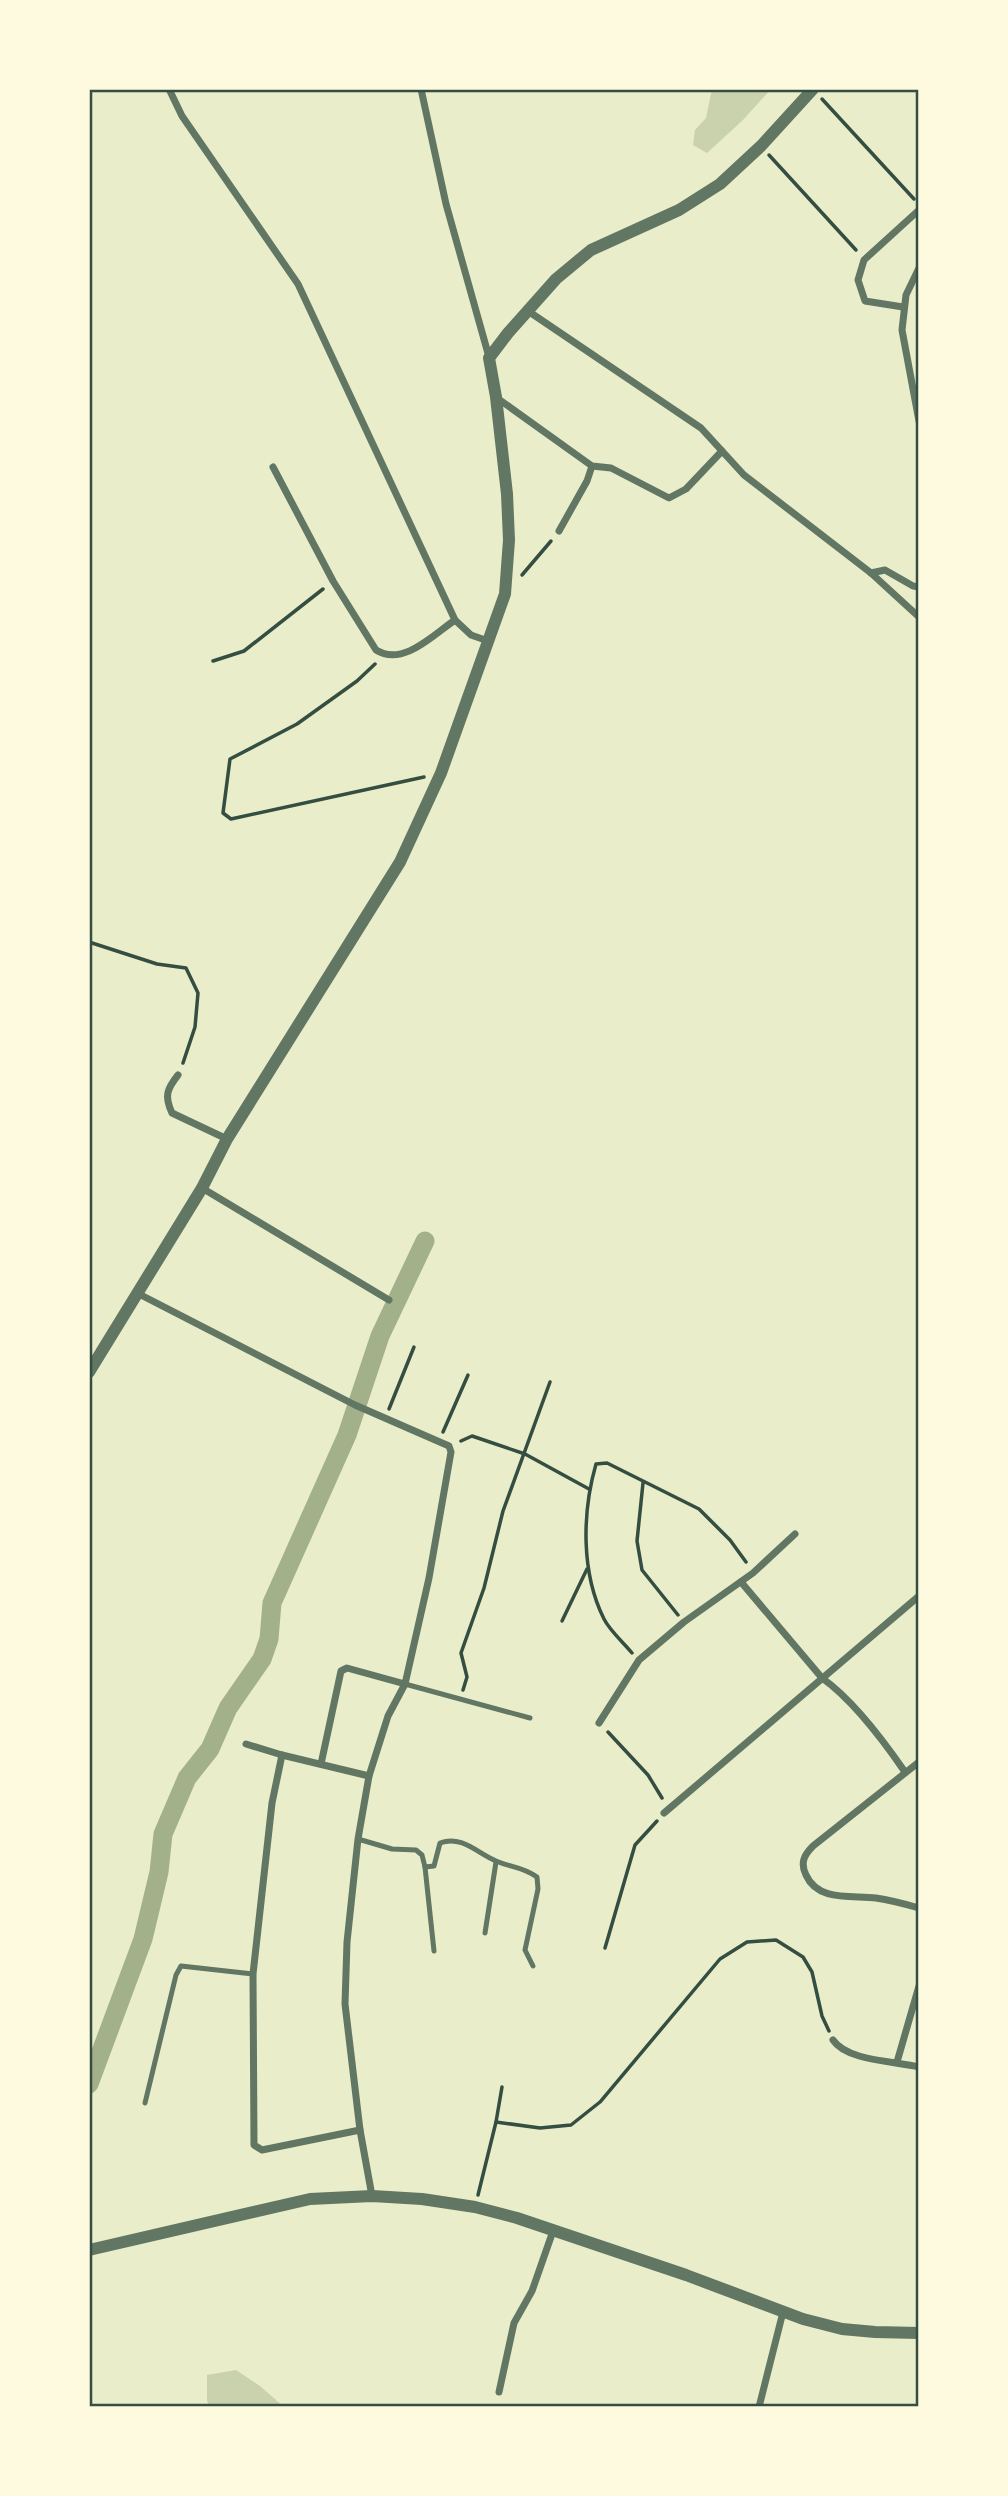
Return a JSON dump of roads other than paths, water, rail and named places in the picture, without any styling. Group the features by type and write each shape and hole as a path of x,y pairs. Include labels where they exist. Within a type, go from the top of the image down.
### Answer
{"street":[{"path":"169,89 182,116 298,284 455,620 471,635 488,641"},
{"path":"89,1372 202,1188 227,1139 400,862 441,774 505,594 509,516 496,397 489,358 446,204 421,89"},
{"path":"489,358 556,279 591,250 679,210 720,184 761,146 813,90"},
{"path":"903,307 865,301 858,280 864,260 919,210"},
{"path":"919,268 906,295 902,330 919,421"},
{"path":"528,311 701,428 744,475 871,573 919,617"},
{"path":"496,397 592,466 611,468 669,498 687,489 722,451"},
{"path":"559,531 587,481 592,466"},
{"path":"274,467 333,581 376,650 384,655 396,656 455,620"},
{"path":"871,573 885,570 919,587"},
{"path":"178,1075 168,1088 166,1099 172,1113 227,1139"},
{"path":"202,1188 389,1300"},
{"path":"137,1293 355,1405 439,1440 449,1446 451,1452 429,1578 405,1684 387,1716 369,1776 358,1839 347,1942 345,2004 360,2130 372,2196"},
{"path":"599,1723 639,1661 684,1622 753,1573 795,1534"},
{"path":"741,1582 821,1678 835,1687 888,1748 905,1772"},
{"path":"664,1813 919,1597"},
{"path":"321,1764 341,1671 347,1668 405,1684"},
{"path":"246,1744 369,1776"},
{"path":"282,1755 272,1803 253,1974 254,2146 262,2150 360,2130"},
{"path":"919,1762 813,1846 804,1856 803,1862 807,1878 819,1890 851,1898 889,1900 919,1908"},
{"path":"897,2062 919,1986"},
{"path":"833,2040 839,2049 854,2056 919,2067"},
{"path":"89,2250 310,2200 372,2196 422,2199 475,2207 553,2231 686,2275 783,2312 842,2329 919,2333"},
{"path":"499,2392 514,2323 532,2291 553,2231"},
{"path":"759,2407 783,2312"}],"lane":[{"path":"405,1684 530,1718"},
{"path":"358,1839 392,1849 416,1850 422,1856 434,1951"},
{"path":"425,1867 434,1866 440,1843 449,1840 466,1844 496,1861 523,1868 537,1877 538,1889 525,1950 533,1966"},
{"path":"485,1933 496,1861"},
{"path":"145,2103 176,1975 181,1966 253,1974"}],"waterway":[{"path":"89,2084 143,1939 159,1872 163,1834 187,1778 210,1749 228,1708 262,1659 269,1639 272,1603 347,1435 380,1336 425,1241"}]}
